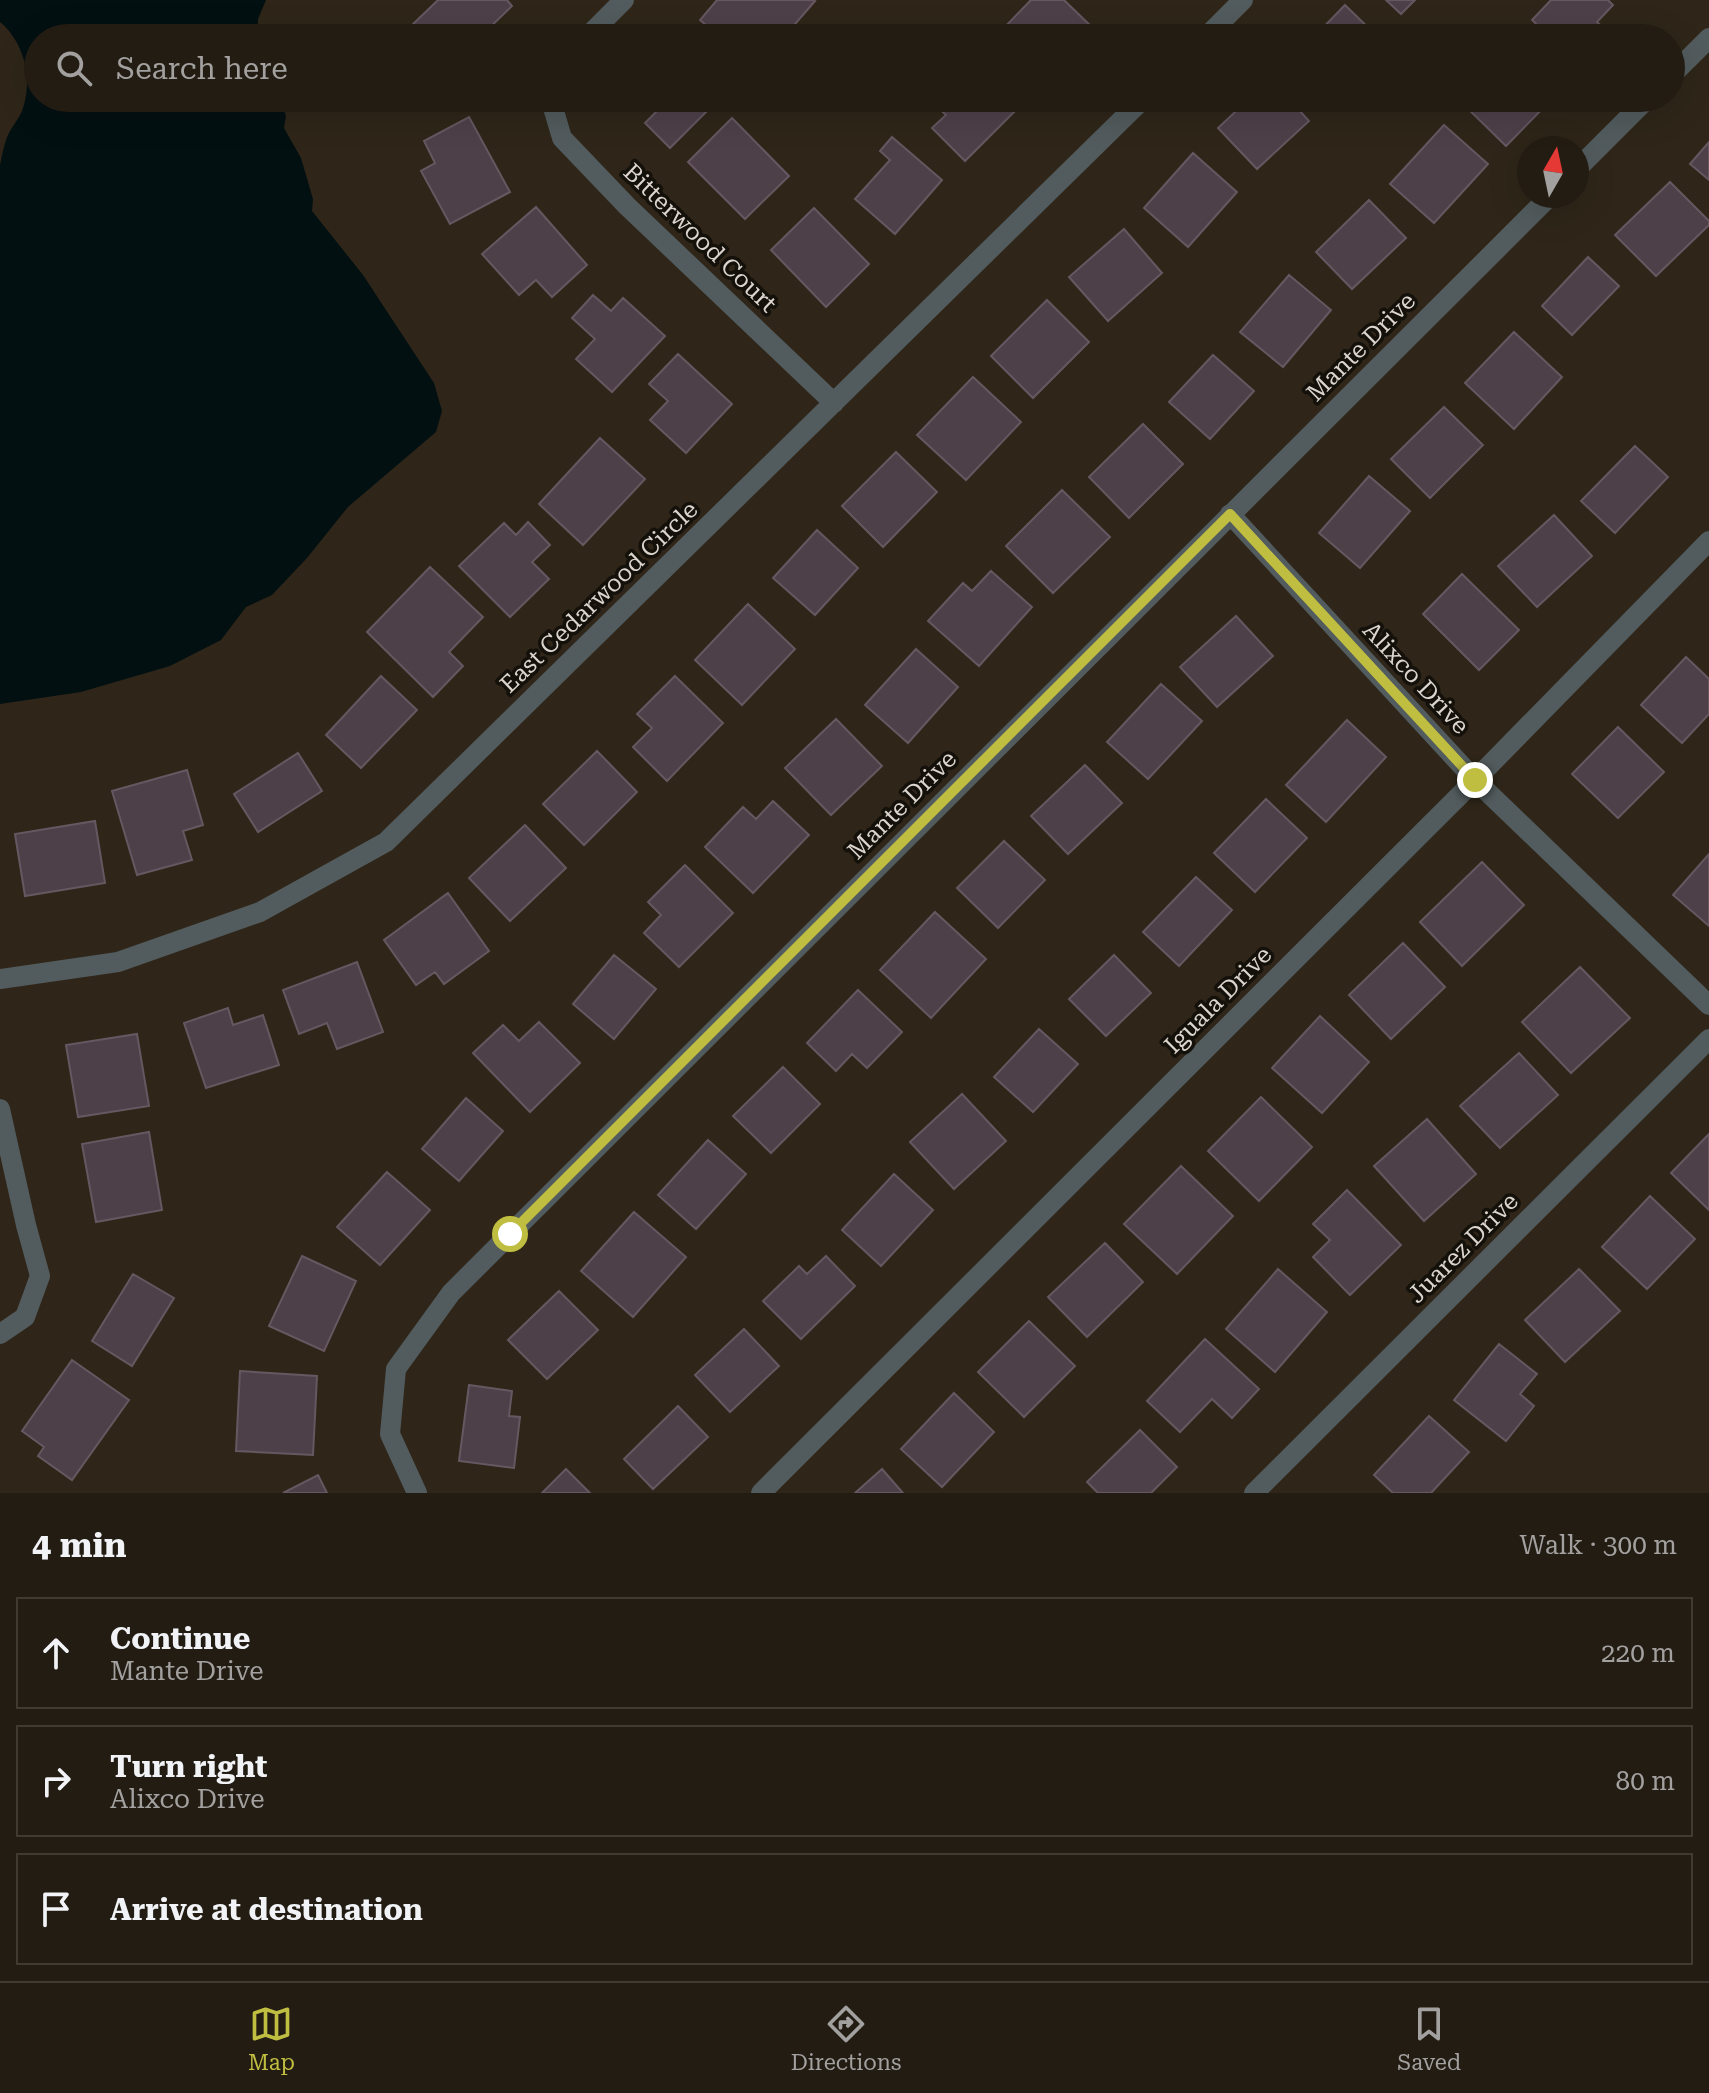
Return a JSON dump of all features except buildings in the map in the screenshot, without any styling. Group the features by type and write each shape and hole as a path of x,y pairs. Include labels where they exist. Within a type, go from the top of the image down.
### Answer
{"street":[{"path":"600,24 624,0"},
{"path":"1219,24 1243,0"},
{"path":"1685,62 1709,38"},
{"name":"Bitterwood Court","path":"554,112 562,138 627,206 834,403"},
{"name":"East Cedarwood Circle","path":"0,979 118,962 246,917 386,842 1130,112"},
{"path":"1589,157 1634,112"},
{"name":"Mante Drive","path":"417,1493 390,1434 396,1369 451,1293 1538,208"},
{"name":"Alixco Drive","path":"1230,514 1475,780 1709,1005"},
{"name":"Iguala Drive","path":"761,1493 1475,780 1709,541"},
{"name":"Juarez Drive","path":"1254,1493 1709,1039"},
{"path":"0,1109 40,1276 25,1317 0,1334"}],"shaded area":[{"path":"0,0 266,0 258,24 24,24 24,61 15,40 0,22"},
{"path":"24,104 24,112 285,112 284,128 301,158 313,199 312,211 363,275 434,383 442,411 436,432 348,507 272,595 246,607 221,640 170,666 81,692 0,704 0,165 8,135"}],"route":[{"path":"510,1234 1230,514 1475,780"}]}
